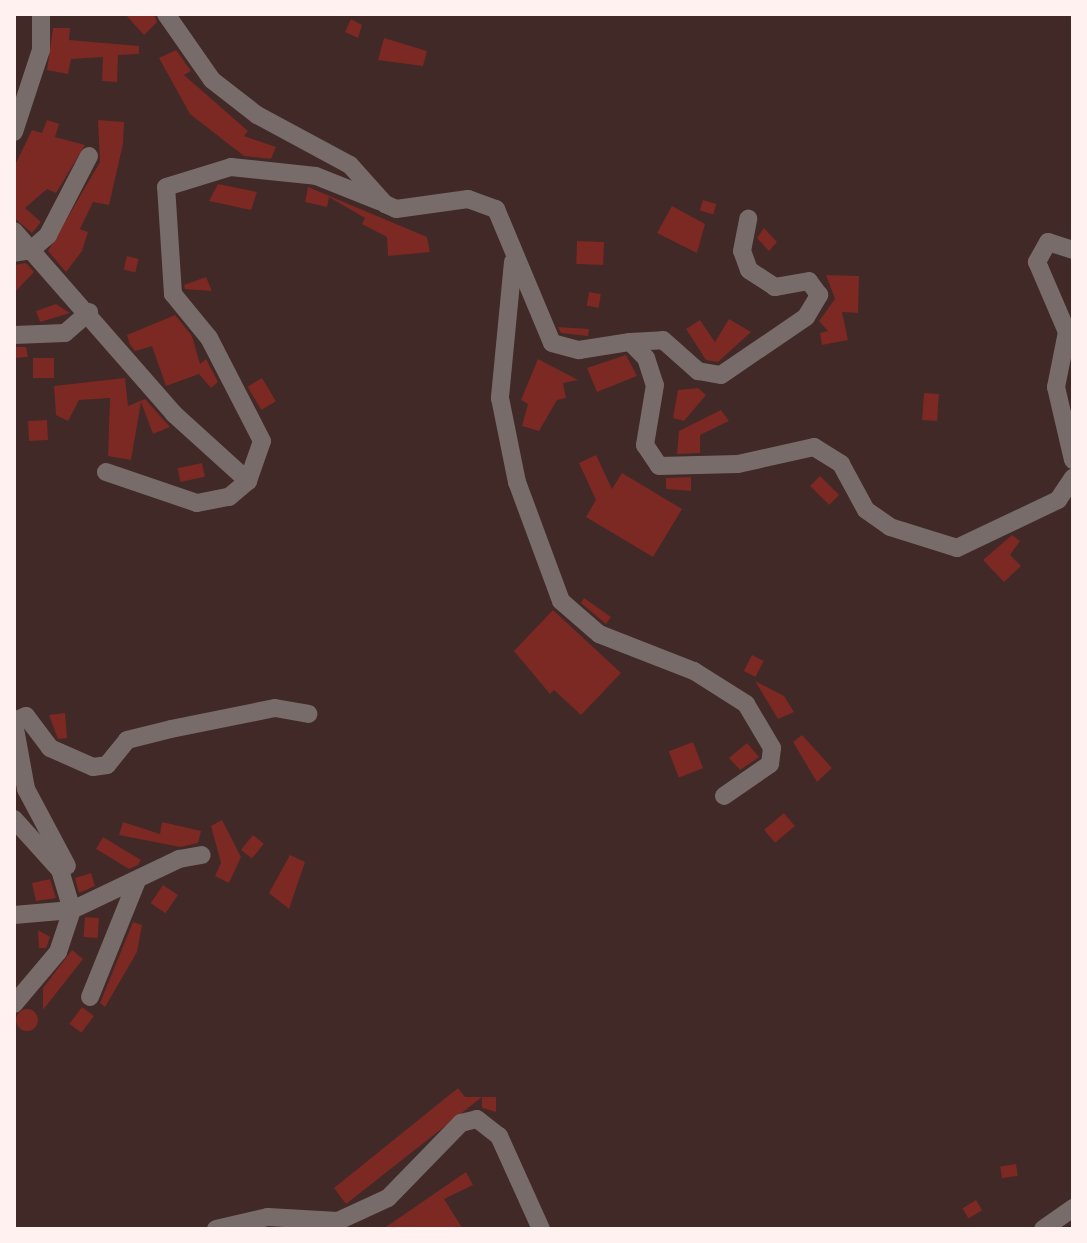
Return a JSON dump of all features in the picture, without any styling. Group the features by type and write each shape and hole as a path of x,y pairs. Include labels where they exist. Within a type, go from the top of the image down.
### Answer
{"street":[{"path":"14,132 41,50 41,14"},
{"path":"166,14 212,80 257,115 350,165 385,204"},
{"path":"22,252 56,222 89,156"},
{"path":"106,472 197,503 229,497 248,481 259,425 190,308 173,294 166,187 231,167 316,176 396,209 482,200 496,209 552,343 579,350 663,340 698,371 721,375 806,317 819,295 809,281 775,287 749,270 742,251 748,219"},
{"path":"14,231 22,252 89,312 174,414 248,481"},
{"path":"1073,250 1048,242 1037,262 1067,332 1056,387 1073,460"},
{"path":"513,251 500,398 517,482 561,601 599,634 694,671 746,704 772,748 770,764 724,796"},
{"path":"14,335 65,333 89,312"},
{"path":"630,342 653,372 645,445 659,466 738,464 814,447 841,464 866,510 914,539 957,548 1058,500 1073,478"},
{"path":"14,1004 58,952 72,910 64,859 22,779 14,722 26,716 50,748 93,767 107,765 127,740 171,729 269,708 308,714"},
{"path":"14,819 68,885"},
{"path":"14,915 72,910 202,855"},
{"path":"90,997 136,883"},
{"path":"216,1229 268,1217 338,1221 388,1198 461,1123 477,1119 499,1136 541,1229"},
{"path":"1043,1229 1073,1208"}],"building":[{"path":"125,14 154,14 157,22 144,35"},
{"path":"351,19 362,25 358,38 345,32"},
{"path":"53,28 70,28 69,40 139,46 139,54 118,55 117,82 102,81 103,57 71,59 68,74 47,70"},
{"path":"384,38 427,51 423,66 378,60"},
{"path":"176,50 191,71 184,75 248,131 244,136 276,147 271,159 244,156 190,114 159,58"},
{"path":"47,120 59,124 55,137 85,145 56,193 47,189 25,208 41,222 32,233 14,218 14,167 32,130 42,133"},
{"path":"98,120 124,122 123,144 109,205 93,202 80,229 88,232 82,251 66,272 48,251 100,162"},
{"path":"218,184 257,192 251,210 209,201"},
{"path":"308,187 427,237 430,252 388,256 387,237 362,224 365,218 329,197 327,207 305,202"},
{"path":"703,200 716,204 713,215 700,211"},
{"path":"672,206 705,224 697,253 657,233"},
{"path":"764,228 777,242 769,251 757,238"},
{"path":"577,241 604,242 603,265 576,264"},
{"path":"127,256 139,259 135,272 124,270"},
{"path":"26,263 34,272 14,293 14,265"},
{"path":"826,275 859,276 858,313 842,312 848,340 822,345 820,333 828,331 819,321 835,299"},
{"path":"206,277 212,291 185,289 184,285"},
{"path":"589,292 601,294 599,308 587,306"},
{"path":"56,304 70,313 40,322 36,311"},
{"path":"175,315 192,336 200,364 206,359 218,382 211,388 199,374 166,386 152,346 135,351 130,345 127,335"},
{"path":"729,319 751,332 718,362 706,360 686,329 700,320 715,342"},
{"path":"558,327 589,329 588,336 561,333"},
{"path":"14,347 26,347 28,357 14,358"},
{"path":"626,355 637,376 597,392 587,368"},
{"path":"33,358 54,358 54,378 33,378"},
{"path":"538,359 578,380 563,383 566,398 557,400 539,431 522,426 528,404 521,400"},
{"path":"125,378 128,406 145,399 170,427 153,434 141,402 131,460 108,456 110,398 79,400 68,421 56,415 54,386"},
{"path":"262,378 276,401 261,410 247,387"},
{"path":"698,388 706,395 684,421 673,418 678,390"},
{"path":"924,393 939,394 937,421 922,420"},
{"path":"721,410 729,421 700,435 700,453 677,454 679,431"},
{"path":"47,420 48,440 29,441 28,421"},
{"path":"596,455 612,489 622,473 682,509 653,557 586,517 596,500 579,463"},
{"path":"202,463 205,477 180,482 178,468"},
{"path":"820,476 839,495 829,505 810,486"},
{"path":"691,477 691,491 666,489 666,478"},
{"path":"1012,535 1020,541 1010,555 1021,566 1004,582 983,560"},
{"path":"584,598 611,617 606,624 581,603"},
{"path":"553,610 621,673 581,715 554,690 550,694 514,651"},
{"path":"752,655 764,661 755,677 744,671"},
{"path":"755,681 784,696 794,712 778,719"},
{"path":"65,713 67,738 58,739 49,715"},
{"path":"802,735 832,768 817,782 793,742"},
{"path":"693,742 703,768 679,777 669,751"},
{"path":"747,743 759,757 740,770 729,758"},
{"path":"784,813 795,826 775,843 764,830"},
{"path":"222,820 241,857 229,883 215,876 221,863 211,826"},
{"path":"123,822 160,834 162,822 201,831 198,843 180,847 119,835"},
{"path":"253,835 264,844 252,859 241,850"},
{"path":"103,837 141,860 138,865 129,869 96,849"},
{"path":"290,855 305,862 289,909 269,893"},
{"path":"91,873 95,886 79,893 75,878"},
{"path":"50,879 56,898 36,901 32,883"},
{"path":"163,885 178,895 166,913 151,903"},
{"path":"85,917 99,918 98,938 84,937"},
{"path":"133,922 142,925 137,952 105,1007 100,1003"},
{"path":"38,930 50,937 46,948 39,948"},
{"path":"72,950 83,959 43,1010 43,988"},
{"path":"82,1007 94,1016 81,1033 69,1024"},
{"path":"23,1009 31,1009 38,1020 31,1031 23,1031 16,1024 16,1016"},
{"path":"458,1088 465,1097 482,1097 346,1204 334,1188"},
{"path":"482,1097 496,1097 496,1112 482,1108"},
{"path":"1016,1164 1018,1176 1002,1178 1000,1167"},
{"path":"466,1172 473,1185 444,1199 463,1229 383,1229"},
{"path":"976,1200 982,1210 968,1219 962,1208"}]}
